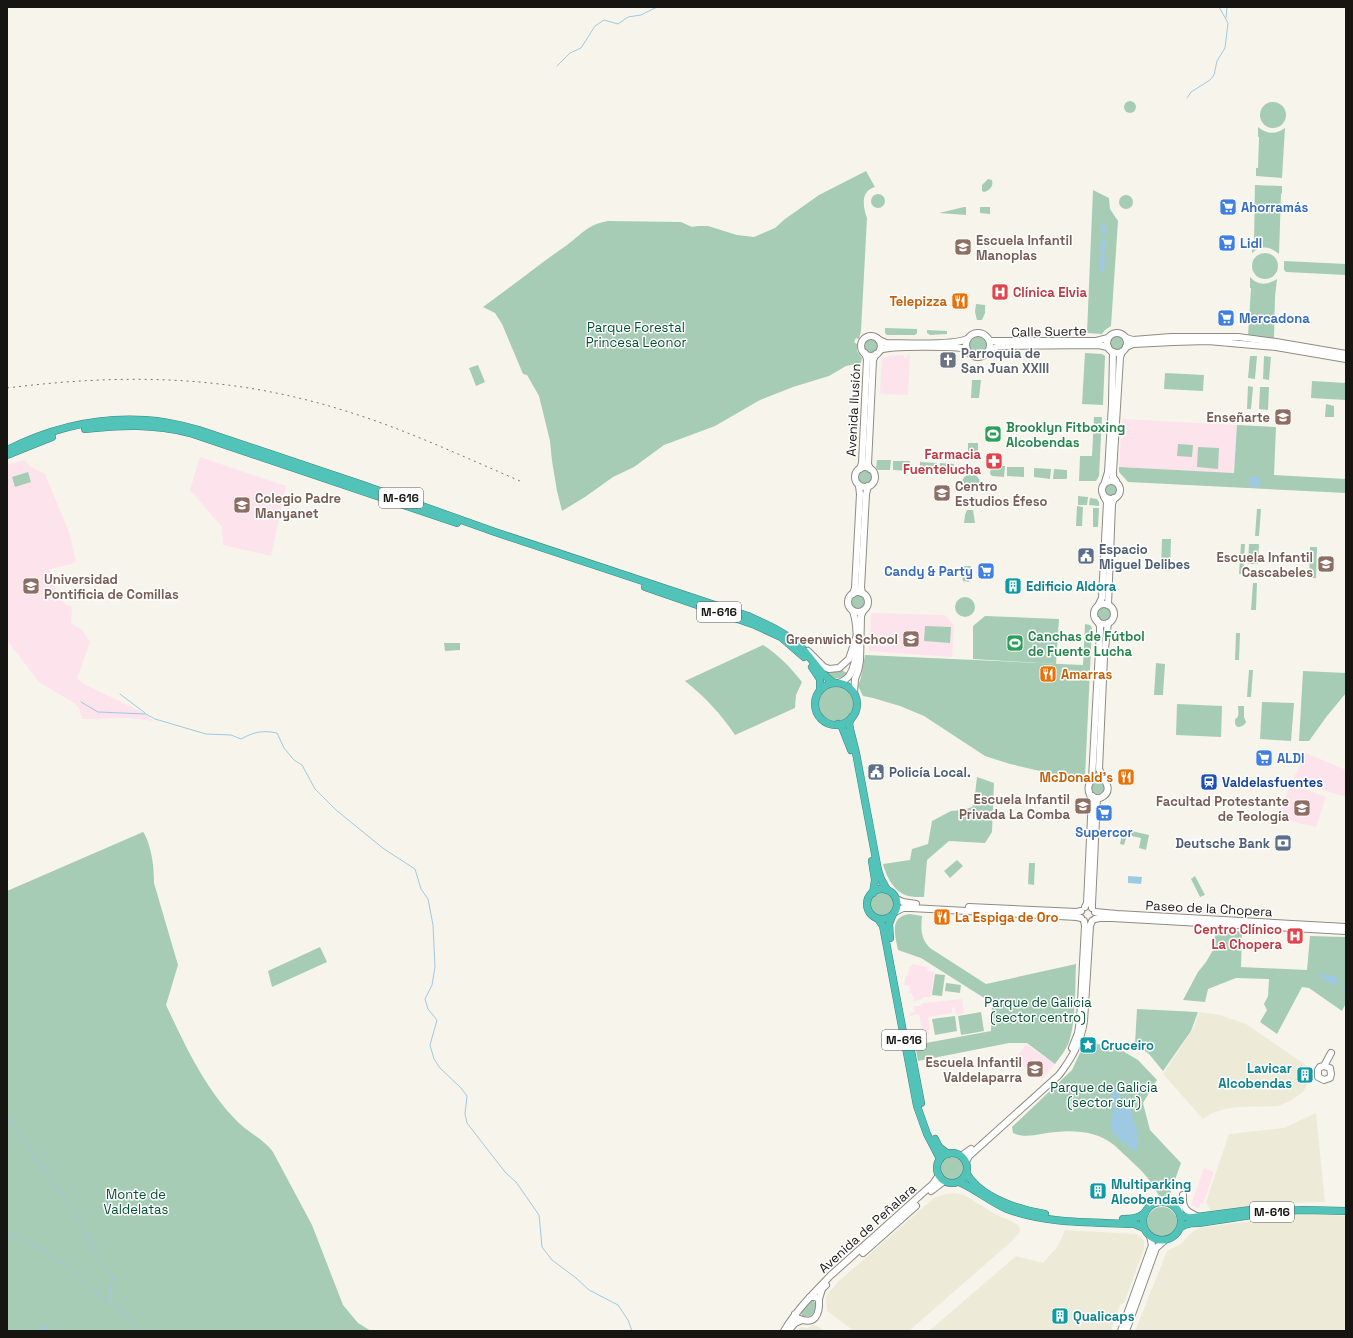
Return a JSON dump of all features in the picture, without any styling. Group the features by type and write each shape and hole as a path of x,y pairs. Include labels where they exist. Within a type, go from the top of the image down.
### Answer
{"highway":[{"name":"M-616","path":"7,450 38,436 61,429 114,420 146,420 175,424 199,430 748,616 788,636 802,648 826,678 836,683 845,685 854,693"},
{"name":"M-616","path":"7,455 62,433 83,429 145,425 190,433 755,625 781,637 800,653 820,679 820,690 816,696 815,703 816,710 824,721 831,724 838,724 842,727 851,751 875,880 872,893 868,900 868,909 883,926 917,1106 927,1134 940,1159"},
{"path":"820,690 836,683"},
{"path":"854,693 857,700 857,707 849,723 850,729 856,753 878,870 887,890"},
{"path":"838,724 846,722 852,717"},
{"path":"872,893 882,889 887,890 891,892 896,899"},
{"name":"M-616","path":"896,899 897,903 889,924 889,931 922,1105 925,1117 939,1147 948,1154"},
{"path":"878,919 882,919 893,914"},
{"path":"955,1153 961,1156 966,1162 968,1170 967,1174 959,1182 952,1184 944,1181 939,1175 937,1167 940,1159 948,1154 955,1153"},
{"path":"967,1174 975,1185 986,1193 998,1200 1026,1210 1057,1215 1111,1220 1139,1218 1145,1213"},
{"path":"959,1182 967,1185 1006,1209 1022,1214 1064,1221 1134,1224 1144,1228"},
{"path":"1164,1241 1150,1236 1144,1228 1143,1218 1148,1208 1160,1202 1172,1205 1177,1208 1180,1214 1182,1223 1181,1227"},
{"name":"M-616","path":"1180,1214 1189,1218 1288,1207 1346,1207"},
{"name":"M-616","path":"1164,1241 1174,1237 1181,1227 1189,1223 1199,1223 1279,1211 1346,1211"}],"main road":[{"path":"979,332 988,337 990,341 990,349 986,355 981,357 975,357 966,350 957,347 886,348 870,355 863,351 861,345 864,339 868,336 875,337 886,343 946,343 961,342 974,333 979,332"},
{"path":"1346,354 1238,337 1171,337 1133,340 1118,333 1112,334 1108,338 1107,342 1108,347 1113,352 1117,353 1133,344 1208,341 1276,347 1346,359"},
{"name":"Calle Suerte","path":"990,341 1096,341 1108,338"},
{"path":"1108,605 1112,504 1114,498 1119,494 1120,489 1113,478 1113,472 1120,357 1127,342 1126,338"},
{"path":"966,350 967,339"},
{"path":"878,352 881,344 879,340"},
{"name":"Calle Suerte","path":"990,349 999,346 1108,347"},
{"name":"Avenida Ilusión","path":"870,470 868,464 873,360 878,352"},
{"path":"966,1162 970,1156 1059,1075 1077,1047 1082,1034 1085,1014 1090,926 1096,915 1092,897 1094,797 1089,792 1088,786 1092,779 1100,632 1100,626 1096,620 1095,612 1102,598 1107,502 1101,487 1107,477 1108,472 1113,352"},
{"name":"Avenida Ilusión","path":"860,469 862,461 867,362 865,353"},
{"path":"836,683 846,679 852,670 854,663 856,620 853,611 848,604 849,598 853,594 855,588 860,494 859,486 855,478 856,473 860,469 865,468 870,470 873,473 873,483 865,487 859,486"},
{"path":"1104,482 1112,480 1116,481"},
{"path":"854,693 854,679 858,671 860,661 861,616 862,611 866,608 868,602 862,593 861,588 866,494 868,486"},
{"path":"1104,497 1111,499 1114,498"},
{"path":"853,594 856,592 862,593"},
{"path":"1094,797 1104,796 1108,788 1107,782 1102,776 1100,769 1100,756 1104,657 1108,623 1112,620 1114,615 1113,608 1108,605 1103,604 1098,606"},
{"path":"853,611 862,611"},
{"path":"1096,620 1108,623"},
{"path":"788,636 798,641 824,667 829,669 839,668 848,660 852,653 856,638"},
{"path":"1092,779 1102,776"},
{"path":"961,1156 967,1153 983,1139 1056,1072 1064,1062 1078,1033 1082,1000 1085,926 1083,920 1083,909 1094,797"},
{"path":"896,899 913,904 1077,912 1083,909"},
{"path":"893,914 903,908 911,908 1077,916 1083,920"},
{"name":"Paseo de la Chopera","path":"1083,909 1117,914 1346,927"},
{"name":"Paseo de la Chopera","path":"1083,920 1112,918 1346,931"},
{"path":"1324,1066 1332,1053"},
{"name":"Avenida de Peñalara","path":"795,1314 830,1276 933,1184 939,1175"},
{"name":"Avenida de Peñalara","path":"802,1320 809,1321 818,1315 819,1299 822,1289 834,1277 908,1213 936,1186 944,1181"},
{"path":"1180,1214 1179,1207 1183,1195 1182,1201 1186,1210 1199,1217"},
{"path":"1121,1331 1152,1245 1150,1236"},
{"path":"1126,1331 1156,1248 1164,1241"},
{"path":"810,1297 819,1299"},
{"path":"784,1331 795,1314 797,1318 802,1320"},
{"path":"788,1331 797,1322 802,1320"}],"shaded area":[{"path":"904,355 904,358 907,358 907,355 910,355 908,395 881,394 882,360 888,356"},
{"path":"1122,419 1237,425 1234,473 1119,467"},
{"name":"Colegio Padre Manyanet","path":"200,457 286,486 271,556 223,545 222,527 190,490"},
{"name":"Universidad Pontificia de Comillas","path":"25,460 29,466 45,474 69,532 76,561 71,564 50,569 50,572 57,593 65,604 72,607 71,623 82,630 90,642 77,678 84,684 144,713 154,721 129,718 82,719 79,708 74,703 39,682 7,640 7,465"},
{"name":"Greenwich School","path":"871,613 945,615 954,626 952,657 869,651"},
{"path":"1306,753 1346,770 1346,797 1310,786 1306,783 1292,781"},
{"name":"Facultad Protestante de Teología","path":"1291,785 1326,797 1316,827 1277,818"},
{"path":"912,964 928,967 927,971 934,972 931,997 923,997 922,999 914,1001 914,996 912,996 912,993 909,993 910,986 904,985 906,976 908,976 909,967 911,967"},
{"path":"962,999 964,1013 956,1015 955,1007 952,1008 952,1013 928,1017 929,1033 923,1034 919,1014 910,1016 910,1013 915,1012 914,1006 921,1006 921,1004 925,1003"},
{"path":"1199,1012 1220,1015 1246,1024 1309,1067 1311,1073 1310,1080 1303,1092 1290,1101 1278,1106 1237,1107 1225,1109 1212,1113 1203,1119 1163,1074 1194,1027"},
{"path":"1026,1044 1055,1064 1042,1079 1015,1059"},
{"path":"1316,1113 1325,1202 1289,1203 1211,1211 1206,1202 1229,1134 1284,1128"},
{"path":"1204,1168 1214,1172 1203,1204 1200,1203 1199,1208 1191,1205"},
{"path":"954,1193 964,1195 997,1215 1017,1224 1020,1228 1020,1232 1012,1241 909,1331 854,1331 827,1311 826,1296 839,1281 934,1198"},
{"path":"1307,1214 1346,1216 1346,1331 1135,1331 1167,1251 1181,1244 1198,1228"},
{"path":"1065,1230 1136,1234 1144,1241 1144,1249 1124,1303 1120,1305 1111,1331 929,1331 1016,1256 1043,1263 1058,1246"},
{"path":"814,1325 825,1331 797,1331 800,1327 807,1328"}],"green space":[{"path":"1130,101 1134,103 1136,107 1134,111 1130,113 1126,111 1124,107 1126,103"},
{"path":"1273,102 1282,106 1286,115 1282,124 1273,128 1264,124 1260,115 1264,106"},
{"path":"1258,127 1271,133 1278,132 1285,128 1282,178 1256,176 1256,168 1258,168"},
{"name":"Parque Forestal Princesa Leonor","path":"866,171 875,187 867,192 864,200 864,209 867,218 861,331 859,339 856,338 854,342 857,344 857,351 862,358 861,363 846,366 829,376 793,387 760,400 715,426 664,445 634,467 613,477 562,511 557,491 550,441 539,396 527,375 523,374 502,324 495,313 483,307 595,224 608,221 681,222 692,227 708,226 737,235 754,237 775,228 785,219 819,195"},
{"path":"988,179 992,180 992,186 988,191 984,192 982,191 982,185"},
{"path":"1255,185 1282,186 1279,254 1269,248 1255,250 1252,253 1252,242 1254,242"},
{"path":"1093,190 1109,198 1110,209 1118,221 1111,326 1102,334 1087,333"},
{"path":"875,194 881,194 885,198 885,204 881,208 875,208 871,204 871,198"},
{"path":"1123,195 1129,195 1133,199 1133,205 1129,209 1123,209 1119,205 1119,199"},
{"path":"966,207 966,215 939,213"},
{"path":"980,207 990,207 990,214 980,213"},
{"path":"1265,253 1274,257 1278,266 1274,275 1265,279 1256,275 1252,266 1256,257"},
{"path":"1284,261 1346,264 1346,275 1286,272 1284,270"},
{"path":"1250,277 1256,282 1263,284 1277,279 1274,339 1248,336 1251,288"},
{"path":"976,304 985,305 985,313 982,320 977,320 975,312"},
{"path":"885,328 917,329 917,333 915,335 887,335 885,333"},
{"path":"927,330 947,331 947,334 930,335 927,333"},
{"path":"979,334 986,337 989,344 986,351 979,354 972,351 969,344 972,337"},
{"path":"1117,336 1122,338 1124,343 1122,348 1117,350 1112,348 1110,343 1112,338"},
{"path":"871,339 876,341 878,346 876,351 871,353 866,351 864,346 866,341"},
{"path":"1085,353 1102,354 1105,356 1103,405 1082,404"},
{"path":"1250,356 1257,356 1255,379 1248,378"},
{"path":"1264,356 1271,357 1269,380 1263,379"},
{"path":"478,365 485,382 476,386 469,368"},
{"path":"1165,373 1204,375 1203,391 1164,389"},
{"path":"972,380 981,380 979,398 971,398"},
{"path":"1312,381 1346,383 1346,400 1311,398"},
{"path":"1248,386 1253,387 1251,409 1247,409"},
{"path":"1260,387 1269,387 1268,410 1259,409"},
{"path":"1326,404 1334,406 1334,417 1325,417"},
{"path":"1094,417 1102,417 1099,476 1096,481 1079,481 1080,456 1092,456"},
{"path":"1237,425 1276,427 1274,475 1346,479 1346,493 1128,482 1119,472 1119,467 1234,473"},
{"path":"968,443 978,443 978,451 975,457 970,457"},
{"path":"1178,444 1193,445 1192,457 1177,456"},
{"path":"1198,447 1219,448 1218,469 1197,467"},
{"path":"877,460 891,460 890,470 878,470 876,468"},
{"path":"893,461 910,461 910,471 893,470"},
{"path":"920,462 937,463 936,473 920,472"},
{"path":"940,463 954,464 953,473 939,473"},
{"path":"991,466 1005,466 1004,477 992,476 990,474"},
{"path":"1007,467 1024,467 1024,477 1007,476"},
{"path":"1034,468 1051,469 1050,479 1034,477"},
{"path":"1054,469 1067,470 1067,478 1053,479"},
{"path":"862,470 868,470 872,474 872,480 868,484 862,484 858,480 858,474"},
{"path":"28,472 31,482 15,487 12,477"},
{"path":"967,474 975,474 980,479 978,490 975,492 967,492 962,487 962,479"},
{"path":"1110,483 1115,485 1117,490 1115,495 1110,497 1105,495 1103,490 1105,485"},
{"path":"1078,496 1088,497 1087,505 1078,505"},
{"path":"1090,498 1097,499 1099,506 1089,505"},
{"path":"1077,506 1083,507 1082,526 1076,526"},
{"path":"1093,508 1099,508 1098,527 1093,527"},
{"path":"1257,509 1261,509 1259,536 1255,536"},
{"path":"967,510 973,510 975,523 964,523"},
{"path":"1162,539 1171,539 1170,571 1161,570"},
{"path":"1241,544 1245,544 1243,574 1239,574"},
{"path":"1249,544 1259,544 1258,564 1248,564"},
{"path":"1310,547 1317,547 1316,578 1309,578"},
{"path":"963,566 971,566 972,572 969,582 963,581 961,571 963,571"},
{"path":"1253,583 1257,583 1256,610 1251,610"},
{"path":"858,595 863,597 865,602 863,607 858,609 853,607 851,602 853,597"},
{"path":"965,597 972,600 975,607 972,614 965,617 958,614 955,607 958,600"},
{"path":"1104,607 1109,609 1111,614 1109,619 1104,621 1099,619 1097,614 1099,609"},
{"name":"Canchas de Fútbol de Fuente Lucha","path":"985,616 1059,619 1056,664 973,659 973,626"},
{"path":"1085,624 1090,625 1092,628 1085,777 1079,780 1010,764 985,756 924,716 900,706 863,696 858,686 865,655 1083,665"},
{"path":"925,626 951,627 950,643 924,641"},
{"path":"1236,633 1240,633 1239,660 1235,660"},
{"path":"444,643 460,643 460,650 445,651"},
{"path":"763,645 784,662 802,682 796,695 795,708 735,735 712,706 685,681"},
{"path":"1156,663 1165,664 1163,695 1154,695"},
{"path":"844,667 843,671 848,673 843,677 833,679 824,670 841,669"},
{"path":"1249,670 1253,670 1251,697 1247,697"},
{"path":"1303,671 1346,673 1346,693 1309,741 1299,741"},
{"path":"836,685 849,690 854,703 849,716 836,721 823,716 818,703 823,690"},
{"path":"1262,702 1294,703 1291,741 1260,739"},
{"path":"1177,704 1222,706 1221,737 1176,735"},
{"path":"1238,706 1244,706 1244,717 1246,722 1240,727 1235,725 1235,719 1238,715"},
{"path":"977,777 994,783 992,832 985,843 949,841 927,860 924,897 903,894 891,883 883,864 910,860 912,849 928,844 932,821 951,811 963,810 972,807 974,803"},
{"path":"1095,780 1101,780 1105,784 1105,790 1101,794 1095,794 1091,790 1091,784"},
{"path":"1123,829 1149,835 1146,850 1139,848 1141,838 1127,835 1124,845 1120,844"},
{"name":"Monte de Valdelatas","path":"143,832 151,851 154,883 178,965 166,1005 180,1035 213,1092 238,1123 269,1147 273,1152 312,1225 343,1305 358,1323 371,1331 7,1331 7,891"},
{"path":"957,860 963,866 950,878 944,871"},
{"path":"1029,863 1035,863 1034,885 1028,884"},
{"path":"1195,876 1205,895 1200,897 1191,879"},
{"path":"882,892 891,895 894,904 891,913 882,916 873,913 870,904 873,895"},
{"name":"Parque de Galicia (sector centro)","path":"910,914 922,916 921,929 923,937 930,948 986,984 1076,964 1073,1024 1069,1042 1055,1064 1027,1043 1009,1043 918,1061 915,1045 991,1031 992,1003 921,958 898,950 895,933 896,922 899,918"},
{"path":"1216,931 1242,931 1241,967 1307,970 1310,936 1346,937 1346,1003 1342,1011 1309,988 1302,987 1277,1034 1260,1022 1267,1010 1264,1004 1268,996 1269,979 1236,978 1208,989 1205,1002 1183,1000 1198,972 1213,950"},
{"path":"320,947 327,962 272,987 268,971"},
{"path":"935,974 945,975 942,996 932,995"},
{"path":"946,983 961,985 960,993 945,991"},
{"path":"1137,1009 1198,1012 1191,1031 1163,1071 1149,1054 1135,1044"},
{"path":"981,1012 984,1031 961,1035 958,1016"},
{"path":"955,1016 957,1031 935,1035 932,1019"},
{"name":"Parque de Galicia (sector sur)","path":"1090,1042 1121,1050 1138,1060 1157,1080 1143,1103 1150,1130 1181,1163 1170,1194 1164,1197 1159,1196 1149,1179 1142,1171 1114,1145 1101,1137 1071,1131 1029,1136 1013,1133 1012,1127 1072,1070 1084,1044"},
{"path":"952,1155 961,1159 965,1168 961,1177 952,1181 943,1177 939,1168 943,1159"},
{"path":"1162,1207 1168,1208 1176,1216 1176,1228 1168,1236 1162,1237 1156,1236 1148,1228 1147,1222 1148,1216 1156,1208"},
{"path":"812,1300 816,1305 815,1311 810,1316 802,1317 801,1312"}],"water":[{"path":"1102,222 1106,223 1106,236 1104,237 1104,240 1106,240 1105,254 1100,254 1101,240 1104,236 1102,236"},
{"path":"1103,254 1103,257 1105,257 1104,272 1100,271 1100,257 1102,257"},
{"path":"1249,476 1259,477 1259,487 1249,486"},
{"path":"1128,876 1142,877 1141,884 1128,883"},
{"path":"1320,974 1336,977 1338,979 1335,986 1318,975"},
{"path":"1114,1091 1128,1106 1132,1116 1138,1136 1138,1148 1136,1152 1128,1146 1127,1143 1125,1144 1117,1137 1111,1129 1114,1105 1110,1094"}],"waterway":[{"path":"557,66 570,53 581,48 595,26 604,20 618,24 628,17 641,15 657,7"},
{"path":"1187,98 1191,92 1210,80 1214,75 1217,61 1225,48 1228,23 1219,7"},
{"path":"1226,18 1227,7"},
{"path":"120,694 145,713"},
{"path":"81,702 98,712 146,714 155,719 206,734 231,735 241,739 258,732 277,733 284,748 294,760 302,765 315,789 336,810 384,849 415,869 421,889 428,899 433,925 435,967 432,985 425,999 428,1009 437,1020 430,1045 434,1059 440,1068 461,1088 467,1096 465,1114 467,1123 505,1172 516,1182 539,1215 542,1247 552,1260 589,1290 618,1305 628,1320 632,1331"},
{"path":"1341,984 1346,994"},
{"path":"7,1116 83,1226 100,1263 113,1277 111,1284 111,1303"},
{"path":"7,1234 22,1239 46,1252 67,1267 94,1292 125,1313 140,1331"},
{"path":"43,1327 46,1331"}],"railway":[{"path":"7,388 51,383 138,379 223,384 266,391 309,400 373,420 520,481"}],"place":[{"name":"Ahorramás","path":"1228,207"},
{"name":"Lidl","path":"1227,243"},
{"name":"Escuela Infantil Manoplas","path":"963,247"},
{"name":"Clínica Elvia","path":"1000,292"},
{"name":"Telepizza","path":"960,301"},
{"name":"Mercadona","path":"1226,318"},
{"name":"Parroquia de San Juan XXIII","path":"948,360"},
{"name":"Enseñarte","path":"1283,417"},
{"name":"Brooklyn Fitboxing Alcobendas","path":"993,434"},
{"name":"Farmacia Fuentelucha","path":"994,461"},
{"name":"Centro Estudios Éfeso","path":"942,493"},
{"name":"Colegio Padre Manyanet","path":"242,505"},
{"name":"Espacio Miguel Delibes","path":"1086,556"},
{"name":"Escuela Infantil Cascabeles","path":"1326,564"},
{"name":"Candy & Party","path":"986,571"},
{"name":"Universidad Pontificia de Comillas","path":"31,586"},
{"name":"Edificio Aldora","path":"1013,586"},
{"name":"Greenwich School","path":"911,639"},
{"name":"Canchas de Fútbol de Fuente Lucha","path":"1015,643"},
{"name":"Amarras","path":"1048,674"},
{"name":"ALDI","path":"1264,758"},
{"name":"Policía Local.","path":"876,772"},
{"name":"McDonald's","path":"1126,777"},
{"name":"Valdelasfuentes","path":"1209,782"},
{"name":"Escuela Infantil Privada La Comba","path":"1083,806"},
{"name":"Facultad Protestante de Teología","path":"1302,808"},
{"name":"Supercor","path":"1104,813"},
{"name":"Deutsche Bank","path":"1283,843"},
{"name":"La Espiga de Oro","path":"942,917"},
{"name":"Centro Clínico La Chopera","path":"1295,936"},
{"name":"Cruceiro","path":"1088,1045"},
{"name":"Escuela Infantil Valdelaparra","path":"1035,1069"},
{"name":"Lavicar Alcobendas","path":"1305,1075"},
{"name":"Multiparking Alcobendas","path":"1098,1191"},
{"name":"Qualicaps","path":"1060,1316"}]}
